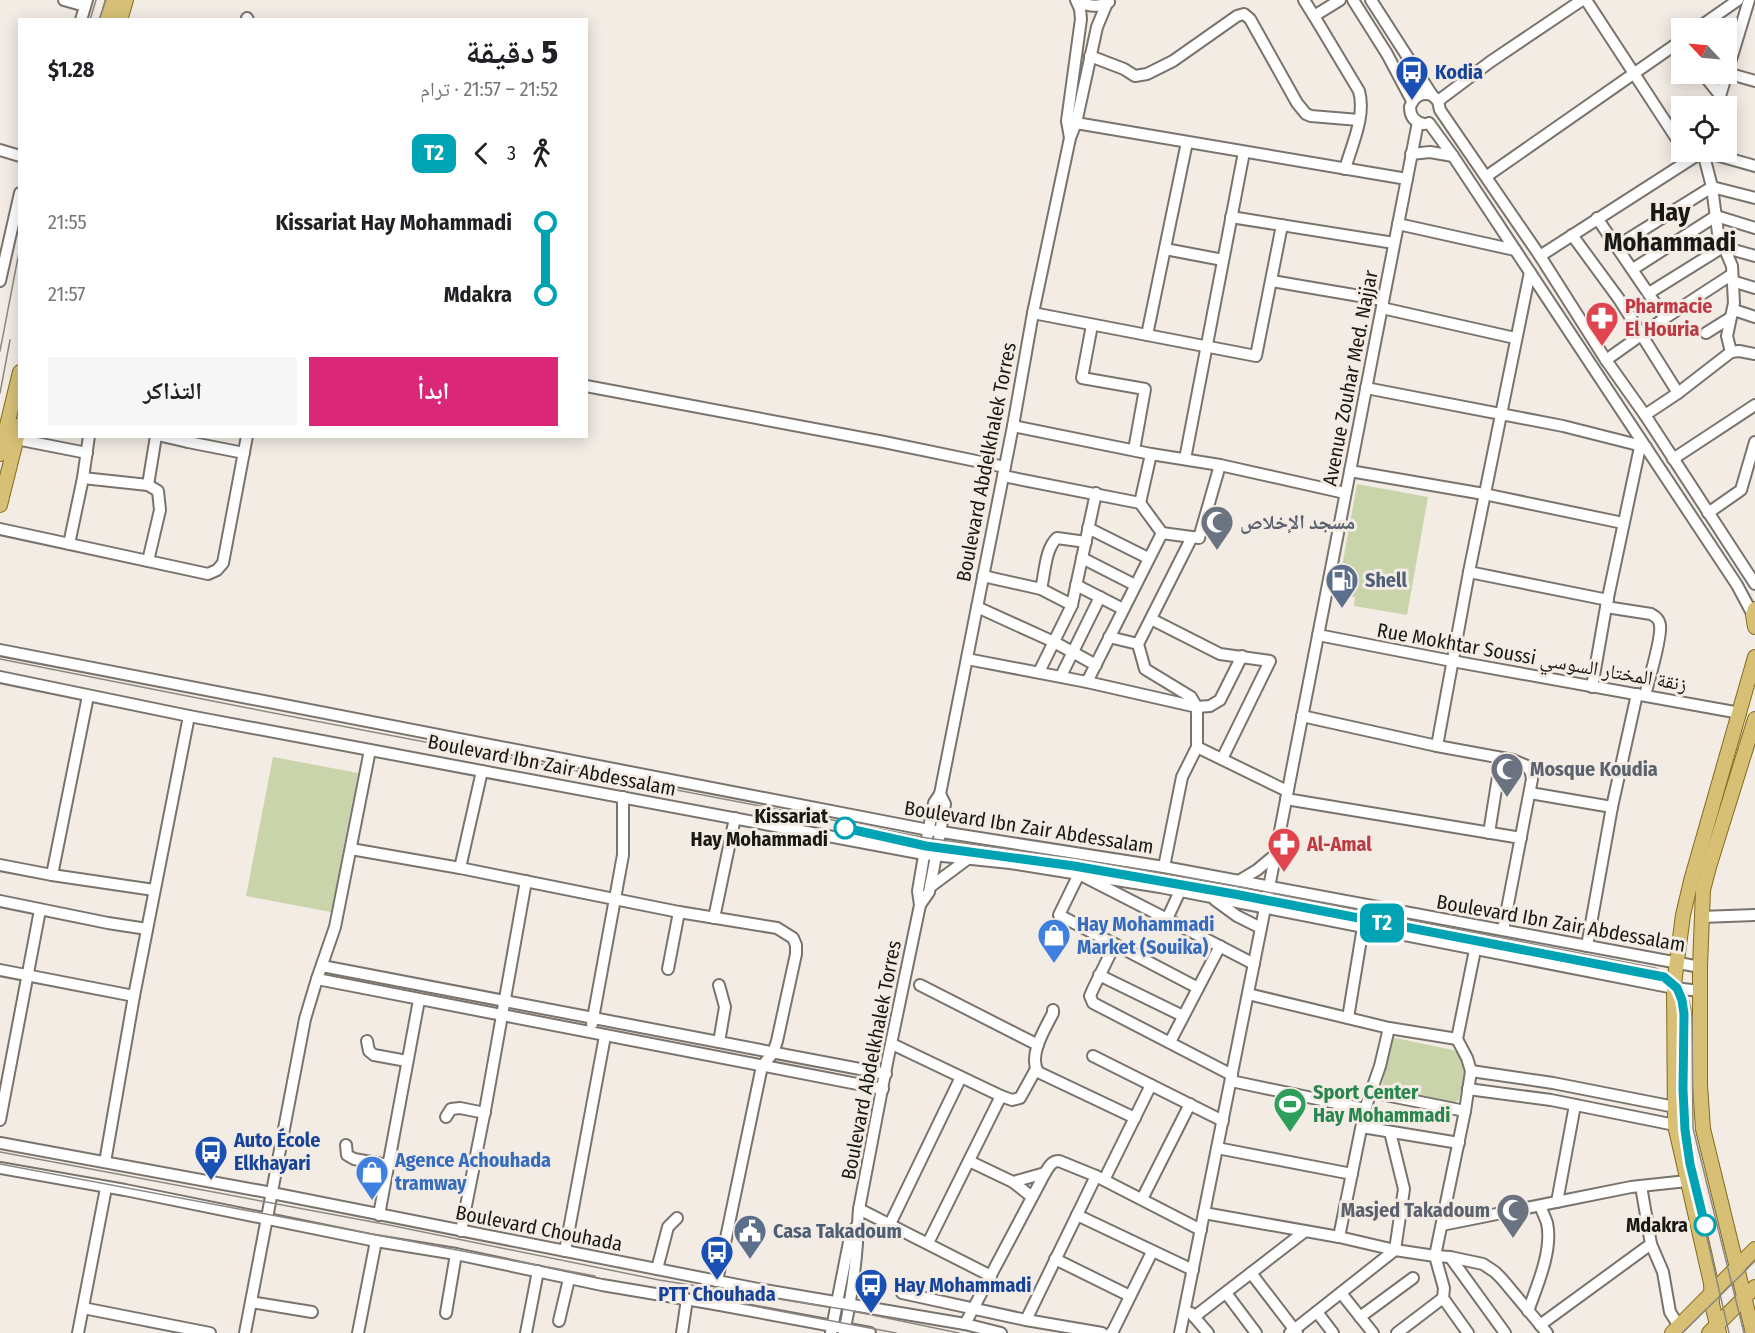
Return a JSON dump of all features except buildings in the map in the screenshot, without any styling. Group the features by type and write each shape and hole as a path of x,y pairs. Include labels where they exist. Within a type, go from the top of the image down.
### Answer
{"main road":[{"path":"108,18 113,0"},
{"path":"121,18 126,0"},
{"path":"0,454 18,380"},
{"path":"0,505 18,432"},
{"path":"1715,1330 1709,1271 1675,1125 1674,988 1683,915 1691,881 1755,657"},
{"path":"1752,1333 1703,1129 1700,1085 1700,967 1703,890 1755,719"},
{"path":"1730,1237 1740,1244 1755,1247"},
{"path":"1675,1329 1755,1247"},
{"path":"1715,1330 1755,1287"}],"street":[{"path":"63,0 86,3 82,18"},
{"path":"1076,0 1091,6 1110,2"},
{"name":"Boulevard Abdelkhalek Torres","path":"1070,138 1066,121 1081,20 1076,0"},
{"path":"1304,0 1359,91 1362,108 1345,169"},
{"path":"1314,16 1340,0"},
{"path":"1353,0 1387,54 1412,101 1410,113 1423,123 1453,156 1643,447 1737,585 1754,617"},
{"path":"1423,123 1436,118 1437,102 1490,62 1582,0"},
{"path":"1586,0 1671,130"},
{"path":"1712,18 1738,0"},
{"path":"1737,40 1749,0"},
{"path":"1360,10 1373,1 1606,360 1646,415 1755,584"},
{"name":"Boulevard Abdelkhalek Torres","path":"831,1330 849,1242 860,1209 920,905 918,891 924,854 945,804 940,794 1013,426 1033,313 1089,56 1097,27 1110,2"},
{"path":"1089,56 1124,69 1135,76 1147,74 1173,61 1237,16 1244,14 1250,19 1297,103 1306,114 1359,120"},
{"path":"1486,176 1671,49"},
{"path":"1737,76 1755,81"},
{"path":"1412,101 1420,94 1437,102"},
{"path":"1076,123 1407,179"},
{"name":"Avenue Zouhar Med. Najjar","path":"1180,1333 1411,154 1423,123"},
{"path":"1147,335 1187,142"},
{"path":"0,150 18,155"},
{"path":"1185,459 1244,152"},
{"path":"1411,154 1430,152 1453,156"},
{"path":"1737,161 1755,166"},
{"path":"1540,256 1677,162"},
{"path":"1706,162 1712,187 1718,233 1732,266 1732,314 1727,336 1731,352"},
{"path":"1617,246 1712,187 1755,198"},
{"path":"0,281 4,238 18,199"},
{"path":"1633,269 1716,216 1755,228"},
{"path":"1231,217 1394,243"},
{"path":"1598,218 1665,318"},
{"path":"1398,224 1515,250"},
{"path":"1033,313 1256,356 1282,225"},
{"path":"1572,235 1609,285 1678,393"},
{"path":"1649,292 1724,247 1755,256"},
{"path":"1165,249 1223,260"},
{"path":"1437,746 1484,494 1530,272"},
{"path":"1606,360 1665,318 1731,278"},
{"path":"1731,278 1755,288"},
{"path":"1272,281 1382,304 1515,338"},
{"path":"1706,333 1732,314 1755,317"},
{"path":"1092,325 1083,378 1145,388 1134,450"},
{"path":"1646,415 1731,352 1755,354"},
{"path":"588,386 884,442 1140,503 1162,533 1199,538 1220,465"},
{"path":"1366,388 1563,426 1643,447"},
{"path":"1673,459 1755,405"},
{"path":"1013,426 1151,454 1220,465 1345,493"},
{"path":"69,544 89,438"},
{"path":"148,485 156,438"},
{"path":"0,529 208,574 217,570 223,563 247,438"},
{"path":"16,439 87,453"},
{"path":"189,439 244,453"},
{"path":"1708,513 1741,490 1755,442"},
{"path":"1592,687 1623,523 1643,447"},
{"path":"1140,503 1151,454"},
{"path":"1350,471 1484,494 1623,523"},
{"path":"83,478 148,485 158,491 160,510 148,561"},
{"path":"1039,672 1072,605 1096,493"},
{"path":"1089,528 1149,558"},
{"path":"1087,682 1162,533"},
{"path":"1164,867 1182,777 1197,747 1197,707 1191,697 1146,669 1138,644 1192,537"},
{"path":"1041,589 1050,549 1055,540 1058,538 1086,542"},
{"path":"1082,558 1135,585"},
{"path":"1469,572 1652,614 1660,623 1659,636 1612,807 1587,946"},
{"path":"983,576 1041,589 1072,605"},
{"path":"1076,585 1123,609"},
{"path":"1061,676 1100,597"},
{"path":"976,607 1054,642 1095,665"},
{"path":"1151,619 1220,654 1270,661 1222,759"},
{"name":"Rue Mokhtar Soussi زنقة المختار السوسي","path":"1318,635 1740,713"},
{"path":"1109,637 1138,644"},
{"name":"Boulevard Ibn Zair Abdessalam","path":"0,650 935,831 1164,867 1700,967"},
{"path":"967,659 1061,676 1197,707 1210,706 1220,700 1242,656"},
{"name":"Boulevard Ibn Zair Abdessalam","path":"0,677 189,716 924,854 969,858 1180,891 1700,992"},
{"path":"52,875 88,696"},
{"path":"105,1162 154,890 189,716"},
{"path":"1302,716 1521,762 1527,766 1532,779 1530,793 1503,930"},
{"path":"1197,747 1287,795 1521,838"},
{"path":"244,1333 303,1030 335,927 370,750"},
{"path":"1489,833 1501,758"},
{"path":"460,868 482,771"},
{"path":"1530,793 1612,807"},
{"path":"590,1033 623,855 623,797"},
{"path":"714,918 735,818"},
{"name":"Boulevard Abdelkhalek Torres","path":"920,905 929,892 936,856 935,831"},
{"path":"351,849 460,868 679,912 777,928 793,938 796,954 773,1053 762,1066 717,1281"},
{"path":"1237,882 1257,870 1275,855"},
{"path":"930,887 969,858"},
{"path":"0,865 154,890"},
{"path":"1198,988 1059,915 1079,874 1254,964"},
{"path":"461,1231 485,1113 526,881"},
{"path":"1167,919 1180,891"},
{"path":"1212,898 1237,916 1261,928"},
{"path":"0,902 147,929"},
{"path":"0,1120 40,910"},
{"path":"668,969 679,912"},
{"path":"1701,917 1755,915"},
{"path":"1348,1018 1363,927"},
{"path":"1115,944 1090,996 1094,1003 1170,1042 1231,1078 1365,1109"},
{"path":"1170,1042 1220,946"},
{"path":"1452,1333 1465,1329 1443,1298 1444,1288 1435,1256 1459,1143 1471,1071 1457,1040 1475,950"},
{"path":"322,966 885,1074"},
{"path":"0,970 135,996"},
{"path":"1100,975 1183,1016"},
{"path":"317,979 883,1089"},
{"path":"719,985 725,1007 719,1042"},
{"path":"920,985 1038,1045"},
{"path":"1248,994 1389,1028 1457,1040"},
{"path":"379,1215 419,1000"},
{"path":"892,1044 1012,1100 1020,1098 1035,1069 1038,1045 1053,1010"},
{"path":"1339,1237 1365,1109 1380,1066 1389,1028"},
{"path":"565,1251 604,1036"},
{"path":"367,1041 369,1051 374,1055 407,1061"},
{"path":"1093,1056 1222,1121"},
{"path":"1035,1069 1135,1118"},
{"path":"1471,1071 1545,1082 1674,1107"},
{"path":"890,1224 961,1077"},
{"path":"1541,1099 1545,1082"},
{"path":"1026,1320 1077,1215 1135,1118 1151,1085"},
{"path":"1468,1089 1541,1099 1675,1125"},
{"path":"1370,1092 1465,1111"},
{"path":"928,1243 1001,1096"},
{"path":"1142,1199 1190,1104"},
{"path":"1557,1202 1575,1105"},
{"path":"446,1117 451,1109 460,1108 485,1113"},
{"path":"1362,1127 1459,1143"},
{"path":"1251,1273 1294,1332 1395,1250 1404,1189 1390,1132"},
{"name":"Boulevard Chouhada","path":"0,1143 272,1193 717,1281 965,1324 1001,1333"},
{"path":"346,1145 347,1155 354,1159 388,1165"},
{"path":"1217,1148 1352,1174"},
{"path":"969,1161 1013,1182 1032,1197"},
{"path":"965,1324 1052,1162 1059,1161 1100,1178 1201,1230"},
{"name":"Boulevard Chouhada","path":"0,1168 125,1190 376,1241 456,1254 569,1279 687,1299 831,1330 870,1333"},
{"path":"1013,1182 1045,1173"},
{"path":"1442,1225 1641,1186 1687,1181"},
{"path":"1641,1186 1651,1244 1663,1272 1675,1329"},
{"path":"78,1333 106,1188"},
{"path":"1528,1311 1548,1246 1547,1224 1540,1206"},
{"path":"860,1209 991,1276"},
{"path":"1204,1213 1339,1237 1395,1250 1483,1264 1495,1272 1544,1329 1651,1244"},
{"path":"1077,1215 1193,1270"},
{"path":"657,1269 668,1227 677,1218"},
{"name":"Boulevard Abdelkhalek Torres","path":"844,1330 857,1243 857,1223"},
{"path":"1194,1317 1304,1232"},
{"path":"358,1333 376,1241"},
{"path":"1111,1333 1152,1252"},
{"path":"446,1313 456,1254"},
{"path":"1450,1257 1505,1333"},
{"path":"1055,1259 1130,1296"},
{"path":"526,1333 538,1271"},
{"path":"1360,1317 1413,1278"},
{"path":"559,1321 569,1279"},
{"path":"902,1293 1026,1320 1102,1333"},
{"path":"1226,1293 1256,1333"},
{"path":"1341,1293 1373,1333"},
{"path":"1397,1333 1443,1298"},
{"path":"682,1333 687,1299"},
{"path":"251,1302 312,1312"},
{"path":"1185,1306 1208,1333"},
{"path":"83,1308 210,1333"},
{"path":"1317,1312 1334,1333"}],"green space":[{"path":"1357,484 1428,497 1407,615 1354,606 1355,597 1337,594"},
{"path":"273,757 358,773 331,912 246,896"},
{"path":"1391,1037 1453,1050 1467,1060 1459,1100 1449,1105 1381,1091"}],"tram line":[{"path":"91,18 96,0"},
{"path":"100,18 106,0"},
{"path":"0,351 18,257"},
{"path":"0,393 10,340"},
{"path":"0,659 927,838 1076,859 1236,886 1655,968 1677,980 1686,992 1691,1008 1693,1128 1744,1333"},
{"name":"T2","path":"845,828 926,846 1074,866 1234,894 1664,977 1674,984 1682,1000 1685,1130 1690,1164 1705,1225"},
{"path":"1685,1119 1690,1164 1729,1333"},
{"path":"0,1152 389,1225 659,1280 848,1310 959,1333"},
{"path":"0,1164 595,1276"},
{"path":"1682,1333 1755,1261"},
{"path":"684,1293 896,1333"}],"place":[{"name":"Kodia","path":"1412,101"},
{"name":"Pharmacie El Houria","path":"1602,347"},
{"name":"مسجد الإخلاص","path":"1217,551"},
{"name":"Shell","path":"1342,609"},
{"name":"Mosque Koudia","path":"1507,798"},
{"name":"Kissariat Hay Mohammadi","path":"845,828"},
{"name":"Al-Amal","path":"1284,873"},
{"name":"Hay Mohammadi Market (Souika)","path":"1054,964"},
{"name":"Sport Center Hay Mohammadi","path":"1290,1133"},
{"name":"Auto École Elkhayari","path":"211,1181"},
{"name":"Agence Achouhada tramway","path":"372,1201"},
{"name":"Mdakra","path":"1705,1225"},
{"name":"Masjed Takadoum","path":"1513,1239"},
{"name":"Casa Takadoum","path":"750,1260"},
{"name":"PTT Chouhada","path":"717,1281"},
{"name":"Hay Mohammadi","path":"871,1314"}],"district":[{"name":"Hay Mohammadi","path":"1670,227"}]}
